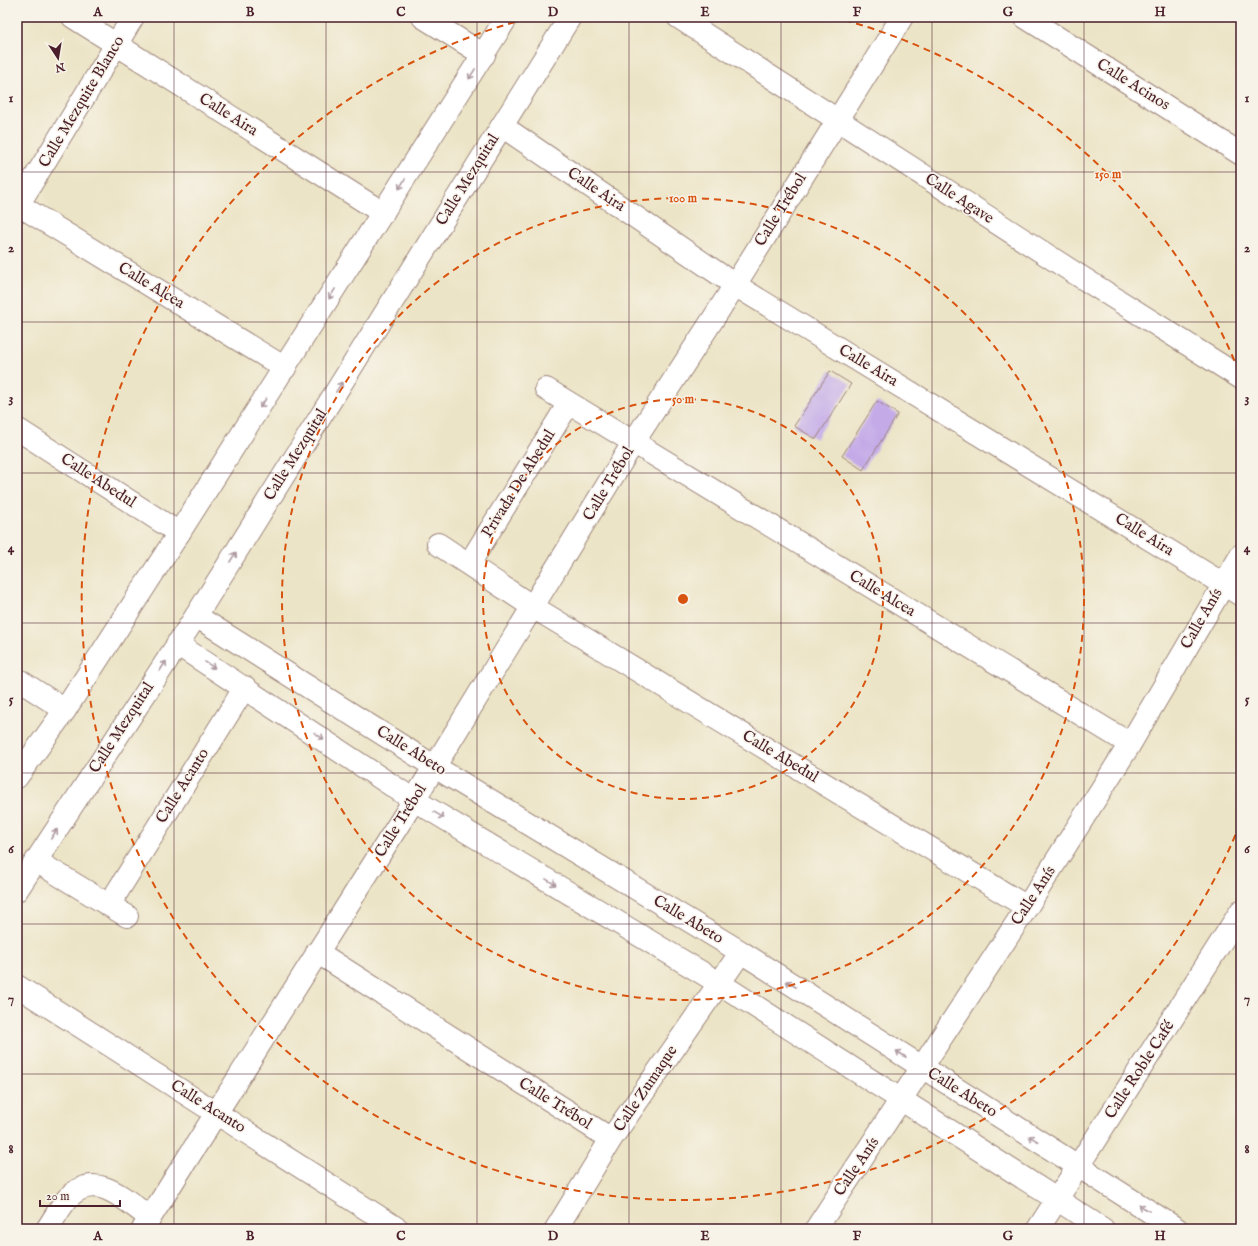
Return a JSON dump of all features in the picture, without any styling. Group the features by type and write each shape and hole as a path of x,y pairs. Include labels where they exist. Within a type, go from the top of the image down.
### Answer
{"street":[{"name":"Calle Aira","path":"73,17 383,212"},
{"name":"Calle Mezquite Blanco","path":"17,206 133,17"},
{"path":"423,17 484,55"},
{"name":"Calle Mezquital","path":"17,890 196,616 570,17"},
{"name":"Calle Agave","path":"678,17 1241,378"},
{"name":"Calle Trébol","path":"146,1224 414,800 479,692 533,608 634,443 735,285 902,17"},
{"name":"Calle Acinos","path":"1025,17 1241,154"},
{"path":"17,777 65,710 285,368 484,55 504,18"},
{"name":"Calle Aira","path":"502,126 735,285 1241,595"},
{"name":"Calle Alcea","path":"17,206 285,368"},
{"path":"546,389 634,443"},
{"name":"Privada De Abedul","path":"469,564 569,403"},
{"name":"Calle Abedul","path":"17,429 179,533"},
{"name":"Calle Alcea","path":"634,443 1130,744"},
{"path":"438,544 533,608"},
{"name":"Calle Anís","path":"816,1229 1027,907 1130,744 1241,555"},
{"name":"Calle Abedul","path":"533,608 1027,907"},
{"name":"Calle Abeto","path":"196,616 435,766 741,952 1177,1229"},
{"path":"177,644 414,800 719,983 1057,1201 1103,1229"},
{"path":"17,680 65,710"},
{"name":"Calle Acanto","path":"36,861 118,910 244,687"},
{"name":"Calle Roble Café","path":"1038,1229 1241,911"},
{"name":"Calle Trébol","path":"317,952 611,1139"},
{"name":"Calle Zumaque","path":"556,1229 611,1139 741,952"},
{"name":"Calle Acanto","path":"17,986 398,1229"},
{"path":"47,1229 67,1199 74,1192 94,1185 115,1193 146,1224"}],"building":[{"path":"830,371 851,384 816,439 794,426"},
{"path":"877,401 898,414 863,470 842,456"}]}
